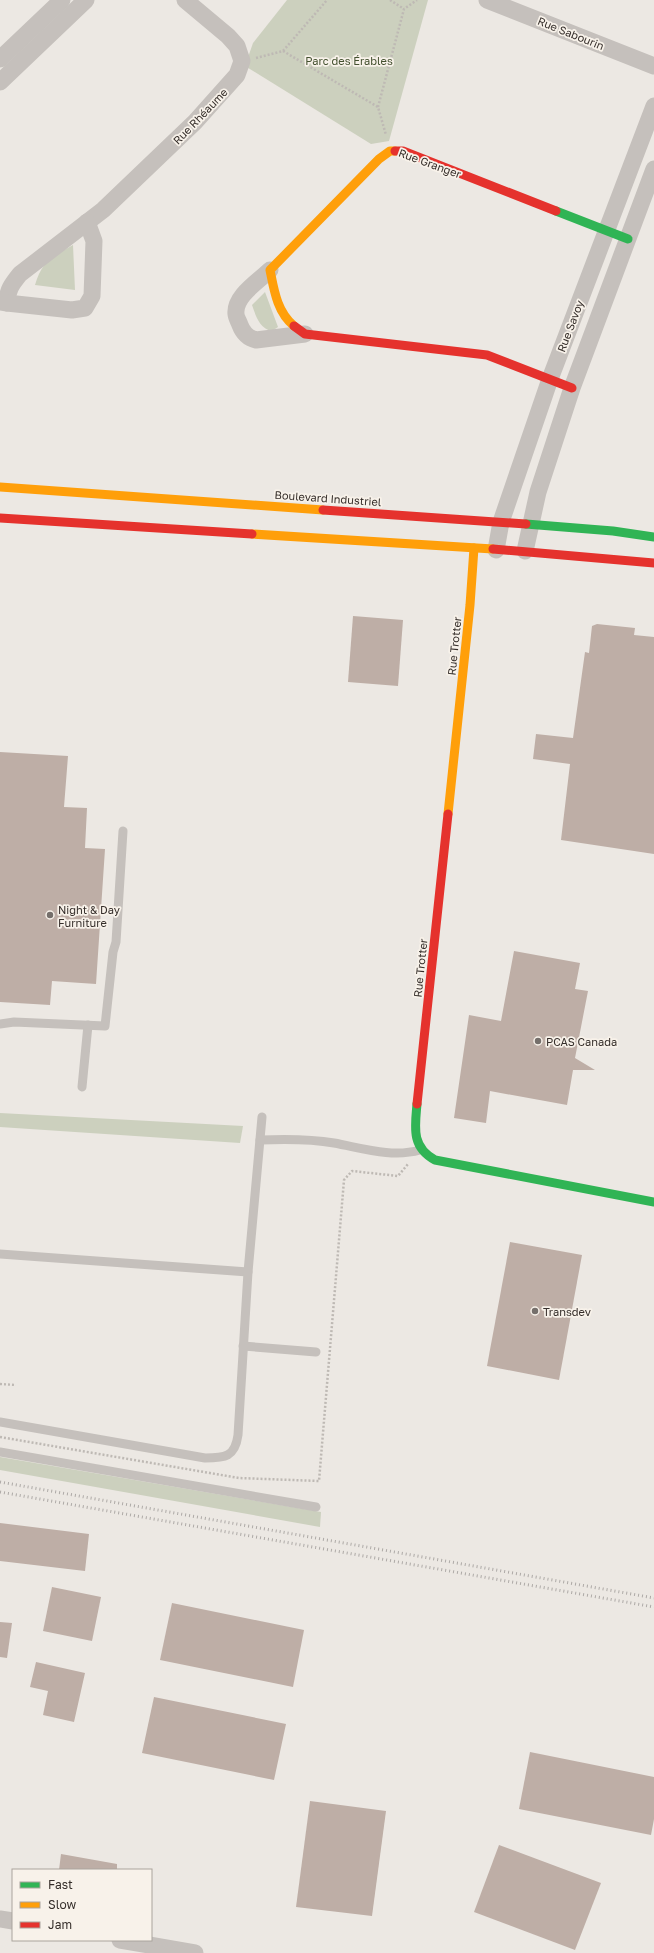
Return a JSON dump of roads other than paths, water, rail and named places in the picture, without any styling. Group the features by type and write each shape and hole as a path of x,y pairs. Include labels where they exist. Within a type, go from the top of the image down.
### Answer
{"street":[{"path":"0,60 62,0"},
{"path":"0,82 86,0"},
{"name":"Rue Rhéaume","path":"87,222 94,241 92,296 85,308 72,310 4,302 10,285 20,274 87,222 138,178 195,122 237,75 242,61 239,51 233,41 185,0"},
{"name":"Rue Sabourin","path":"487,0 654,66"},
{"name":"Rue Savoy","path":"496,550 501,522 550,379 654,106"},
{"name":"Rue Granger","path":"572,388 487,355 305,334 256,340 249,338 241,328 236,314 238,302 249,289 270,270 379,159 390,151 403,151 628,239"},
{"path":"525,551 538,492 572,388 654,169"},
{"path":"270,270 276,296 283,312 290,323 305,334"},
{"name":"Boulevard Industriel","path":"0,487 501,522 530,526 613,531 654,536"},
{"path":"0,518 525,551 654,562"},
{"name":"Rue Trotter","path":"420,1150 416,1139 415,1125 470,605 474,548"},
{"path":"420,1150 435,1160 654,1202"},
{"path":"0,1919 12,1922"},
{"path":"126,1941 195,1953"}],"lane":[{"path":"0,1024 14,1022 105,1026 113,952 116,942 123,831"},
{"path":"82,1087 88,1025"},
{"path":"0,1422 205,1458 227,1456 233,1452 236,1445 248,1272 262,1117"},
{"path":"260,1140 333,1143 394,1154 407,1154 420,1150"},
{"path":"0,1254 248,1272"},
{"path":"243,1346 316,1352"},
{"path":"0,1452 316,1507"}],"railway":[{"path":"0,1482 654,1598"},
{"path":"0,1492 654,1607"}],"place":[{"name":"Night & Day Furniture","path":"50,915"},
{"name":"PCAS Canada","path":"538,1041"},
{"name":"Transdev","path":"535,1311"}],"park label":[{"name":"Parc des Érables","path":"349,60"}]}
